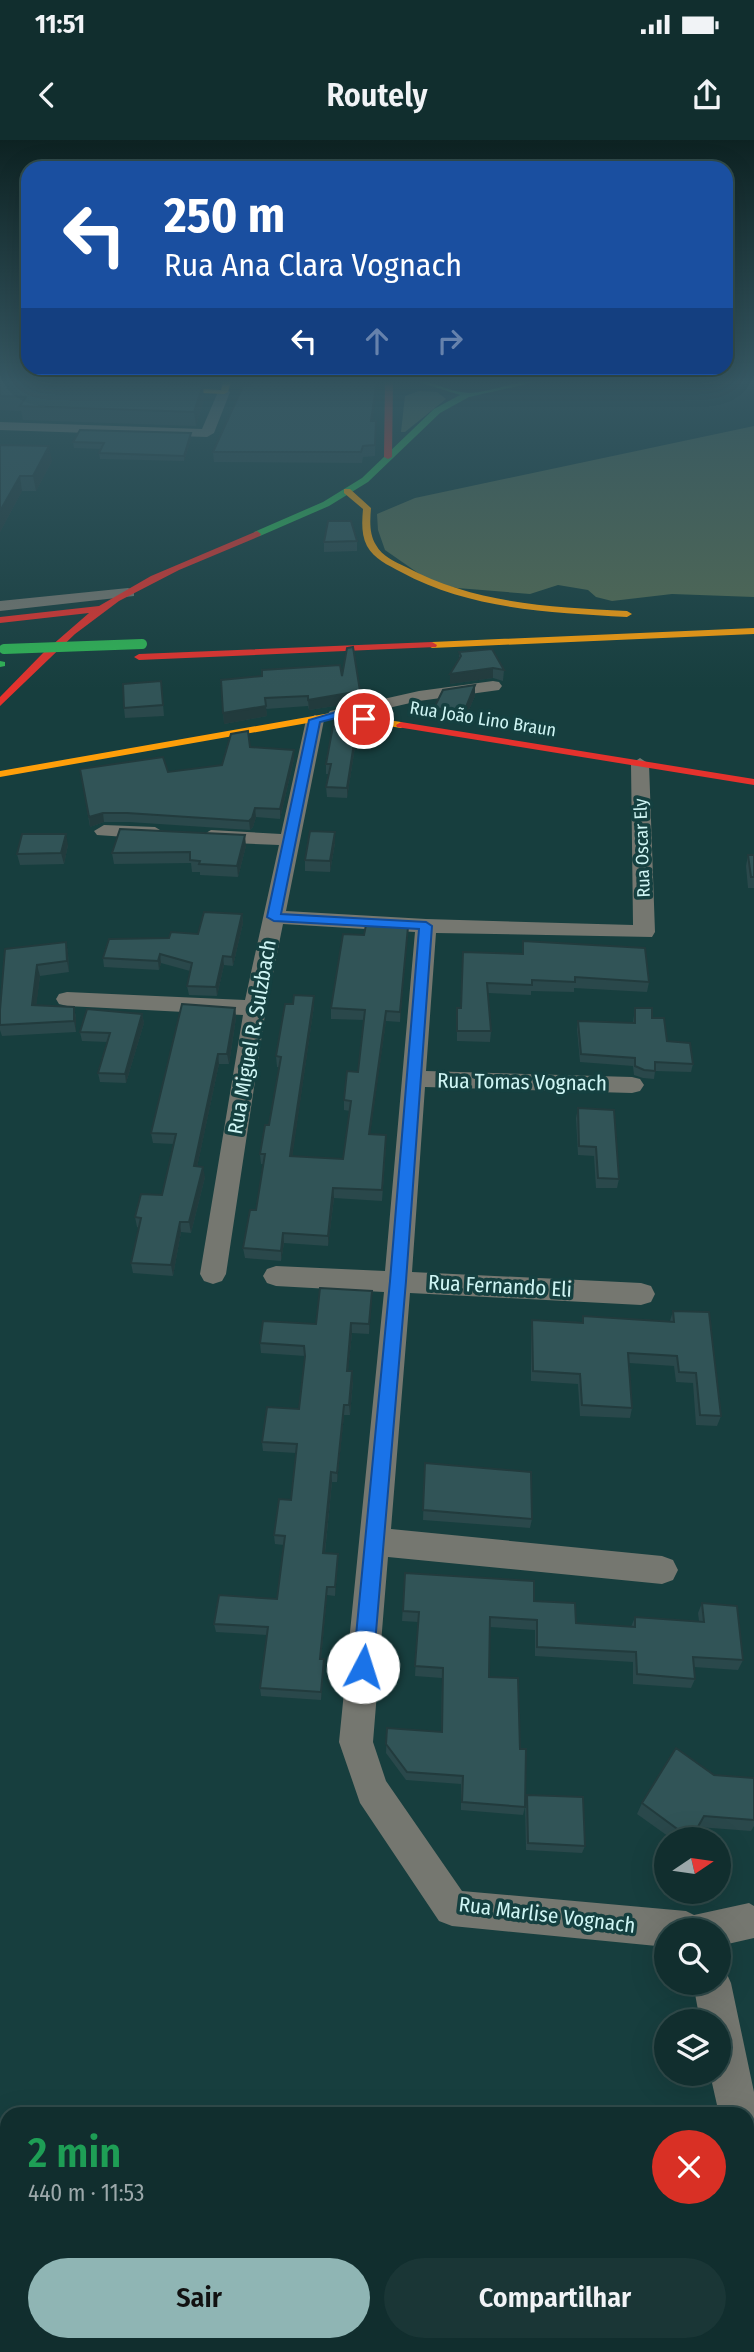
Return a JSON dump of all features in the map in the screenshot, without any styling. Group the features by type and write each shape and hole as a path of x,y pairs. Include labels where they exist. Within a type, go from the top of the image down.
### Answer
{"main road":[{"path":"0,702 24,681 58,642 100,609 255,532 326,504 360,482"},
{"path":"353,488 367,508 366,523 372,547 400,570 427,584 458,595 541,608 644,615"},
{"path":"0,620 100,609"},
{"path":"141,651 754,616"},
{"path":"1,656 754,631"},
{"name":"Rua João Lino Braun","path":"0,774 326,718 754,782"}],"street":[{"path":"0,606 128,593"},
{"path":"326,718 419,696 493,686"},
{"name":"Rua Miguel R. Sulzbach","path":"213,1274 255,1008 288,840 326,718"},
{"name":"Rua Oscar Ely","path":"640,764 644,932"},
{"path":"104,831 170,834"},
{"path":"196,835 288,840"},
{"path":"274,917 426,926 644,932"},
{"name":"Rua Marlise Vognach","path":"426,926 398,1281 356,1742 372,1791 452,1908 654,1927"},
{"path":"67,999 255,1008"},
{"name":"Rua Tomas Vognach","path":"413,1079 632,1084"},
{"name":"Rua Fernando Eli","path":"276,1276 641,1294"},
{"path":"373,1541 662,1570"},
{"path":"731,1926 749,1923"},
{"path":"731,2077 737,2107"}],"green space":[{"path":"489,482 754,482 754,597 672,594 612,601 596,597 588,590 558,585 530,594 457,588 431,582 385,550 378,530 377,514 415,498"}],"building":[{"path":"0,482 16,482 0,511"},
{"path":"328,521 351,521 357,541 324,542"},
{"path":"353,647 360,691 308,700 308,696 265,698 266,706 223,713 221,680 262,676 262,670 340,665 342,676 347,648"},
{"path":"492,649 504,670 493,668 450,674 461,656 459,652"},
{"path":"161,681 163,705 124,708 123,684"},
{"path":"475,685 464,712 434,708 443,690"},
{"path":"335,715 358,718 347,788 326,787 331,764 326,764"},
{"path":"248,731 250,747 294,750 280,809 255,808 249,821 127,813 103,813 89,817 80,769 163,757 168,772 222,765 231,734"},
{"path":"120,829 245,835 237,866 199,864 200,861 190,860 190,852 112,853"},
{"path":"310,831 335,832 330,861 305,860"},
{"path":"22,834 66,834 61,853 17,854"},
{"path":"748,855 754,855 754,877 751,877"},
{"path":"204,912 242,914 232,957 223,956 216,987 187,986 192,963 160,954 158,961 103,958 109,939 169,938 171,932 198,934"},
{"path":"366,925 408,927 400,1012 386,1011 369,1134 386,1135 382,1190 333,1188 328,1236 283,1233 281,1251 243,1248 250,1210 256,1210 265,1154 260,1154 265,1125 269,1125 281,1057 276,1056 285,1004 293,1004 294,995 314,996 290,1156 343,1159 351,1101 344,1100 347,1071 358,1072 365,1010 331,1008 343,934 364,935"},
{"path":"523,941 645,948 649,982 575,977 575,982 532,980 532,985 487,983 491,1031 457,1031 457,1008 461,1008 463,952 523,954"},
{"path":"66,942 67,961 37,965 32,1005 74,1007 74,1021 0,1025 5,949"},
{"path":"182,1004 235,1008 227,1054 218,1054 194,1166 203,1167 189,1222 180,1222 171,1265 131,1263 141,1218 135,1217 141,1194 162,1195 176,1134 151,1133"},
{"path":"635,1008 652,1008 652,1018 664,1018 667,1041 690,1043 693,1064 655,1062 655,1071 635,1066 635,1058 581,1054 578,1021 635,1023"},
{"path":"87,1009 142,1014 125,1074 98,1073 110,1033 80,1032"},
{"path":"578,1108 614,1110 619,1179 598,1178 596,1147 579,1146"},
{"path":"320,1288 372,1291 369,1324 351,1323 347,1371 352,1371 349,1405 344,1405 337,1473 331,1472 323,1553 338,1554 335,1587 327,1587 320,1659 324,1659 321,1692 260,1688 268,1627 214,1624 219,1595 277,1599 285,1536 274,1535 279,1499 291,1500 297,1444 262,1442 267,1407 299,1409 305,1356 304,1346 260,1343 263,1321 316,1324"},
{"path":"673,1311 709,1312 721,1416 700,1415 696,1373 679,1372 677,1356 628,1353 632,1408 582,1405 580,1374 533,1371 532,1320 583,1323 583,1316 674,1322"},
{"path":"425,1463 531,1472 532,1519 423,1510"},
{"path":"405,1573 534,1581 534,1601 575,1603 576,1623 635,1627 635,1617 704,1622 702,1603 737,1606 743,1660 693,1657 695,1679 637,1674 636,1652 537,1647 537,1620 490,1617 489,1677 518,1678 520,1749 526,1749 525,1807 462,1802 463,1776 407,1772 386,1744 387,1728 442,1732 443,1668 415,1666 419,1612 403,1611"},
{"path":"676,1748 714,1775 754,1778 754,1820 704,1816 698,1827 675,1827 642,1803"},
{"path":"527,1795 583,1797 585,1846 528,1843"}],"traffic: fast":[{"path":"257,534 326,504 361,482"},
{"path":"4,649 142,644"}],"traffic: slow":[{"path":"347,491 367,508 368,536 376,552 422,580 450,591 508,604 627,614"},
{"path":"432,645 754,631"},
{"path":"0,774 336,715 401,725"}],"traffic: jam":[{"path":"0,703 59,643 84,621 116,599 175,568 257,534"},
{"path":"0,620 100,609"},
{"path":"139,657 432,645"},
{"path":"401,725 754,782"}],"route":[{"path":"363,1667 398,1281 426,926 274,917 315,720 336,715 364,719"}]}
